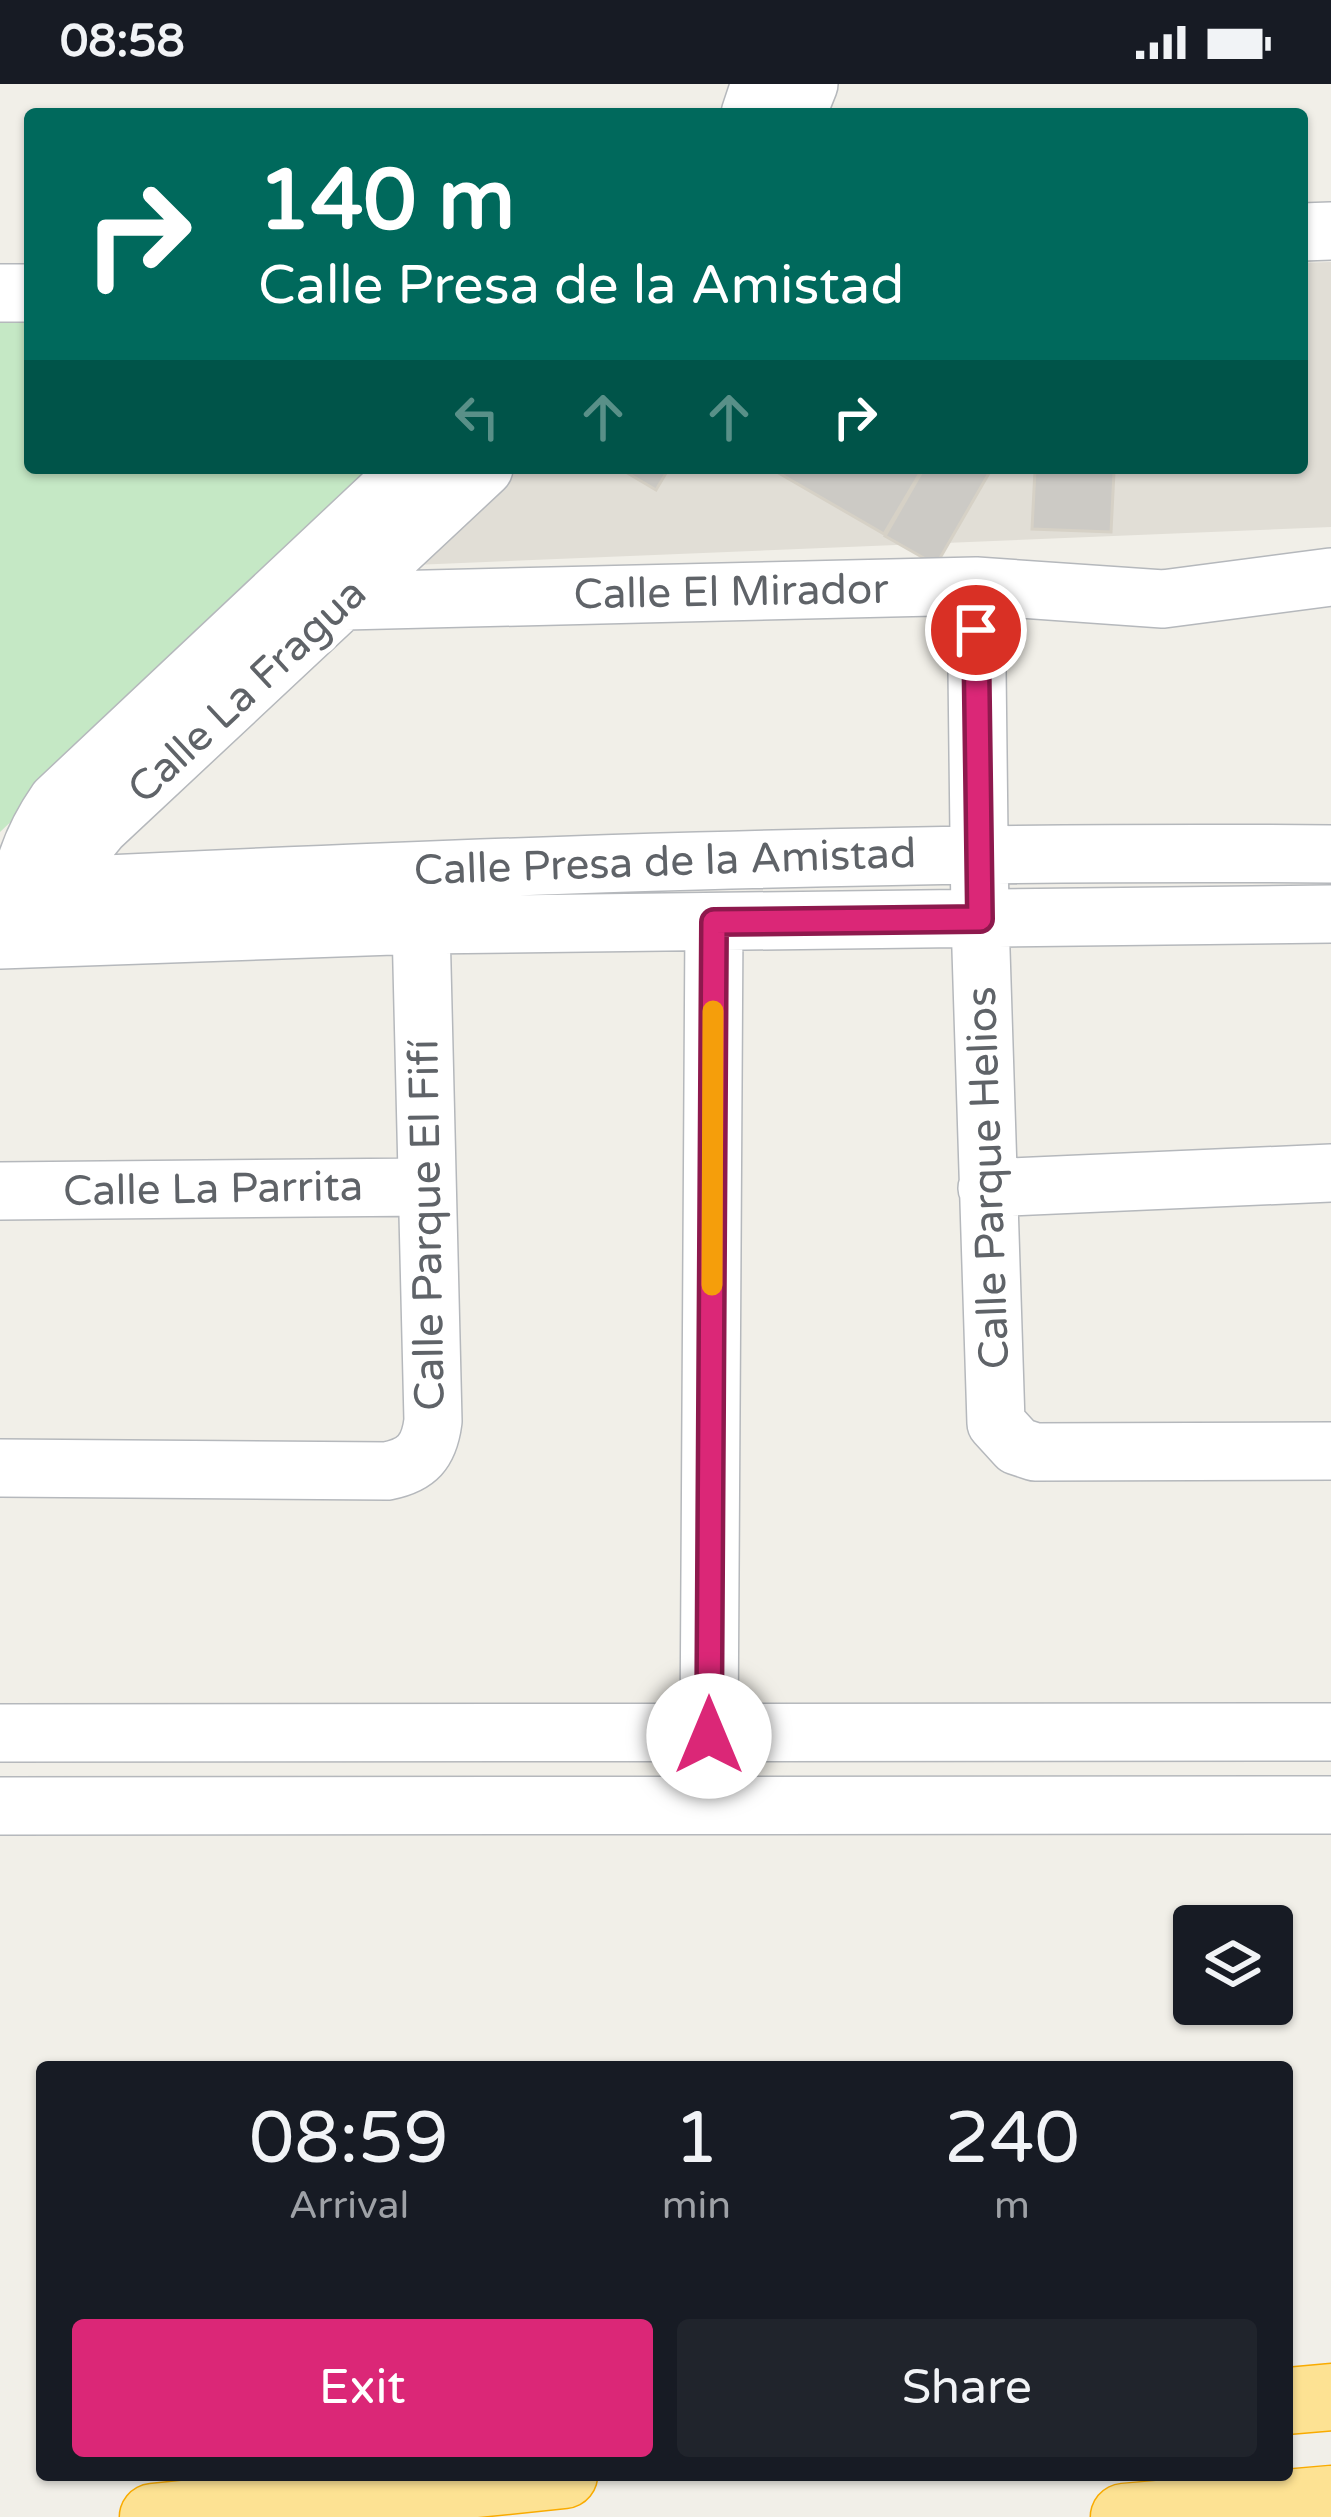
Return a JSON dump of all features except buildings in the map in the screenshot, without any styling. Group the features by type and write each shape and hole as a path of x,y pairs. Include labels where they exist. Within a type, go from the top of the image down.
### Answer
{"highway":[{"path":"1293,2400 1331,2397"},
{"path":"153,2517 506,2481"},
{"path":"1124,2517 1331,2499"}],"street":[{"name":"Calle La Fragua","path":"24,912 41,824 72,784 405,474"},
{"name":"Calle La Fragua","path":"24,912 100,826 478,474"},
{"name":"Calle El Mirador","path":"345,601 976,586 1163,599 1331,577"},
{"name":"Calle Parque Helios","path":"976,586 980,919 996,1424 1017,1446 1035,1453 1331,1451"},
{"name":"Calle Presa de la Amistad","path":"24,912 448,868 980,852 1331,854"},
{"name":"Calle Presa de la Amistad","path":"24,912 421,925 1331,914"},
{"path":"709,1736 714,922"},
{"name":"Calle Parque El Fifí","path":"0,1468 387,1471 409,1466 424,1454 433,1421 421,925"},
{"path":"987,1188 1331,1173"},
{"name":"Calle La Parrita","path":"0,1191 427,1186"},
{"path":"0,1733 1331,1732"},
{"path":"0,1806 1331,1805"}],"shaded area":[{"path":"1331,262 1331,527 389,566 480,474 1308,474 1308,263"}],"green space":[{"path":"0,281 24,282 24,474 377,474 0,832"}],"slow traffic":[{"path":"712,1285 713,1011"}],"route":[{"path":"709,1736 714,922 980,919 976,630"}]}
